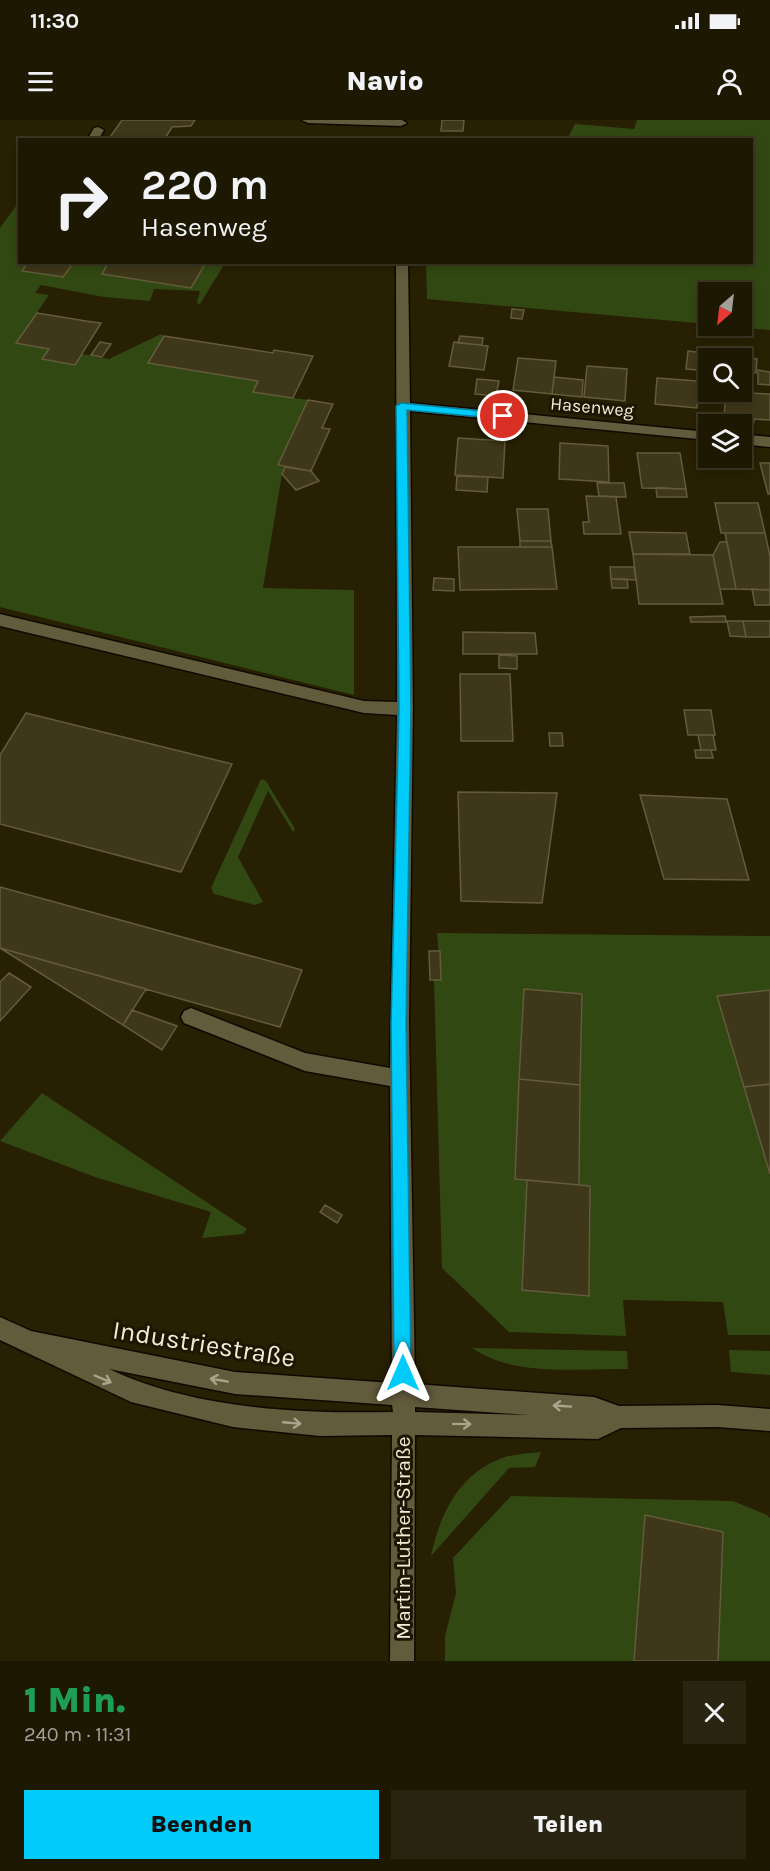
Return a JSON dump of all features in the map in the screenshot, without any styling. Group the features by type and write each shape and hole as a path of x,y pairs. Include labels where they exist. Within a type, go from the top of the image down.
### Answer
{"street":[{"path":"308,120 401,122 401,138"},
{"name":"Martin-Luther-Straße","path":"402,264 401,406 405,709 400,1079 404,1423 402,1661"},
{"name":"Hasenweg","path":"401,406 698,435"},
{"path":"752,440 770,442"},
{"path":"0,620 364,707 405,709"},
{"path":"191,1017 305,1062 400,1079"},
{"name":"Industriestraße","path":"0,1328 32,1342 88,1373 131,1391 233,1416 320,1425 404,1423 598,1428 619,1417"},
{"name":"Industriestraße","path":"32,1342 235,1383 594,1408 619,1417"},
{"path":"619,1417 717,1416 770,1420"}],"green space":[{"path":"637,120 770,120 770,330 752,329 752,282 698,282 698,323 427,299 426,264 753,264 753,138 568,138 575,124 634,129"},
{"path":"18,203 18,264 224,264 200,304 197,303 200,291 154,289 150,301 104,297 41,285 35,293 49,295 16,343 49,349 43,359 75,365 82,354 109,359 161,334 164,336 149,363 258,381 253,392 308,400 278,465 285,467 263,588 354,590 354,695 0,607 0,228"},
{"path":"261,779 266,781 295,829 293,832 268,791 238,857 263,902 255,905 214,894 211,888"},
{"path":"437,933 770,936 770,1335 728,1335 723,1302 623,1300 626,1336 509,1332 442,1268 434,980 441,980"},
{"path":"42,1093 247,1229 243,1234 202,1238 211,1212 95,1177 0,1141"},
{"path":"472,1348 627,1351 628,1369 527,1368 508,1364"},
{"path":"729,1350 770,1351 770,1375 731,1372"},
{"path":"541,1452 535,1467 509,1468 431,1556 440,1524 454,1496 464,1484 489,1464 505,1457"},
{"path":"511,1496 733,1501 767,1515 770,1518 770,1661 445,1661 445,1636 456,1593 453,1558"}],"building":[{"path":"122,120 195,120 191,126 172,127 165,138 109,138"},
{"path":"442,120 464,120 463,131 441,131"},
{"path":"27,264 73,264 63,277 22,271"},
{"path":"108,264 204,266 191,288 102,274"},
{"path":"512,309 524,310 522,319 511,318"},
{"path":"37,313 101,323 75,365 42,359 49,349 16,343"},
{"path":"164,336 273,353 274,350 313,356 293,398 253,392 258,381 148,363"},
{"path":"460,336 483,338 482,345 458,343"},
{"path":"100,342 111,344 102,357 91,355"},
{"path":"454,342 488,346 484,370 449,366"},
{"path":"688,351 698,352 698,370 686,369"},
{"path":"518,358 556,361 552,394 513,390"},
{"path":"752,358 757,359 756,373 752,372"},
{"path":"587,366 627,369 625,401 584,397"},
{"path":"758,370 770,372 770,385 758,384"},
{"path":"554,377 583,380 582,397 552,394"},
{"path":"657,378 697,381 697,408 655,404"},
{"path":"477,379 499,381 496,396 475,394"},
{"path":"752,393 770,394 770,420 754,419 754,422 752,422 752,414 724,414 725,402 752,402"},
{"path":"308,400 333,404 322,428 330,429 311,471 278,465"},
{"path":"458,438 505,441 503,478 455,475"},
{"path":"560,443 608,446 609,482 559,479"},
{"path":"637,453 680,453 686,489 642,488"},
{"path":"760,463 770,463 770,494 768,494"},
{"path":"285,467 311,471 319,481 296,490 282,474"},
{"path":"457,476 488,477 487,492 456,490"},
{"path":"597,483 624,483 626,497 599,496"},
{"path":"656,488 686,489 687,497 657,497"},
{"path":"586,496 616,497 621,534 584,534 583,522 589,522"},
{"path":"715,503 758,503 765,533 721,533"},
{"path":"517,509 548,509 551,541 520,541"},
{"path":"629,532 686,533 690,554 633,554"},
{"path":"725,533 765,533 770,556 770,590 736,589"},
{"path":"520,541 551,541 552,547 520,547"},
{"path":"720,542 727,542 736,589 720,589 713,555"},
{"path":"458,547 552,547 557,589 460,590"},
{"path":"633,554 713,555 723,604 639,604"},
{"path":"610,567 634,567 636,580 611,579"},
{"path":"434,578 454,579 454,591 433,590"},
{"path":"611,579 627,579 628,588 612,588"},
{"path":"752,589 770,590 770,605 755,605"},
{"path":"725,616 726,622 691,622 690,617"},
{"path":"727,621 743,621 746,637 730,636"},
{"path":"743,621 770,621 770,637 746,637"},
{"path":"463,632 535,633 537,654 463,654"},
{"path":"499,655 517,656 517,669 499,668"},
{"path":"460,674 510,674 513,741 461,741"},
{"path":"684,710 711,710 715,735 688,735"},
{"path":"26,713 232,764 181,872 0,824 0,755"},
{"path":"549,733 562,733 563,746 550,746"},
{"path":"698,735 713,735 716,750 701,750"},
{"path":"695,750 711,750 713,758 696,758"},
{"path":"458,792 557,793 542,903 461,901"},
{"path":"640,795 727,799 749,880 664,879"},
{"path":"0,887 302,970 280,1027 0,948"},
{"path":"0,948 146,989 123,1025"},
{"path":"429,951 440,951 441,980 430,980"},
{"path":"9,973 31,987 0,1021 0,982"},
{"path":"524,989 582,994 580,1085 519,1079"},
{"path":"770,990 770,1084 744,1087 717,996"},
{"path":"132,1010 177,1026 162,1050 123,1025"},
{"path":"519,1079 580,1085 579,1185 515,1179"},
{"path":"770,1084 770,1174 744,1087"},
{"path":"527,1180 590,1186 589,1296 522,1290"},
{"path":"325,1205 342,1215 337,1223 320,1212"},
{"path":"645,1515 723,1532 718,1661 634,1661"}],"route":[{"path":"403,1373 399,1023 405,709 404,475 401,406 503,416"}]}
